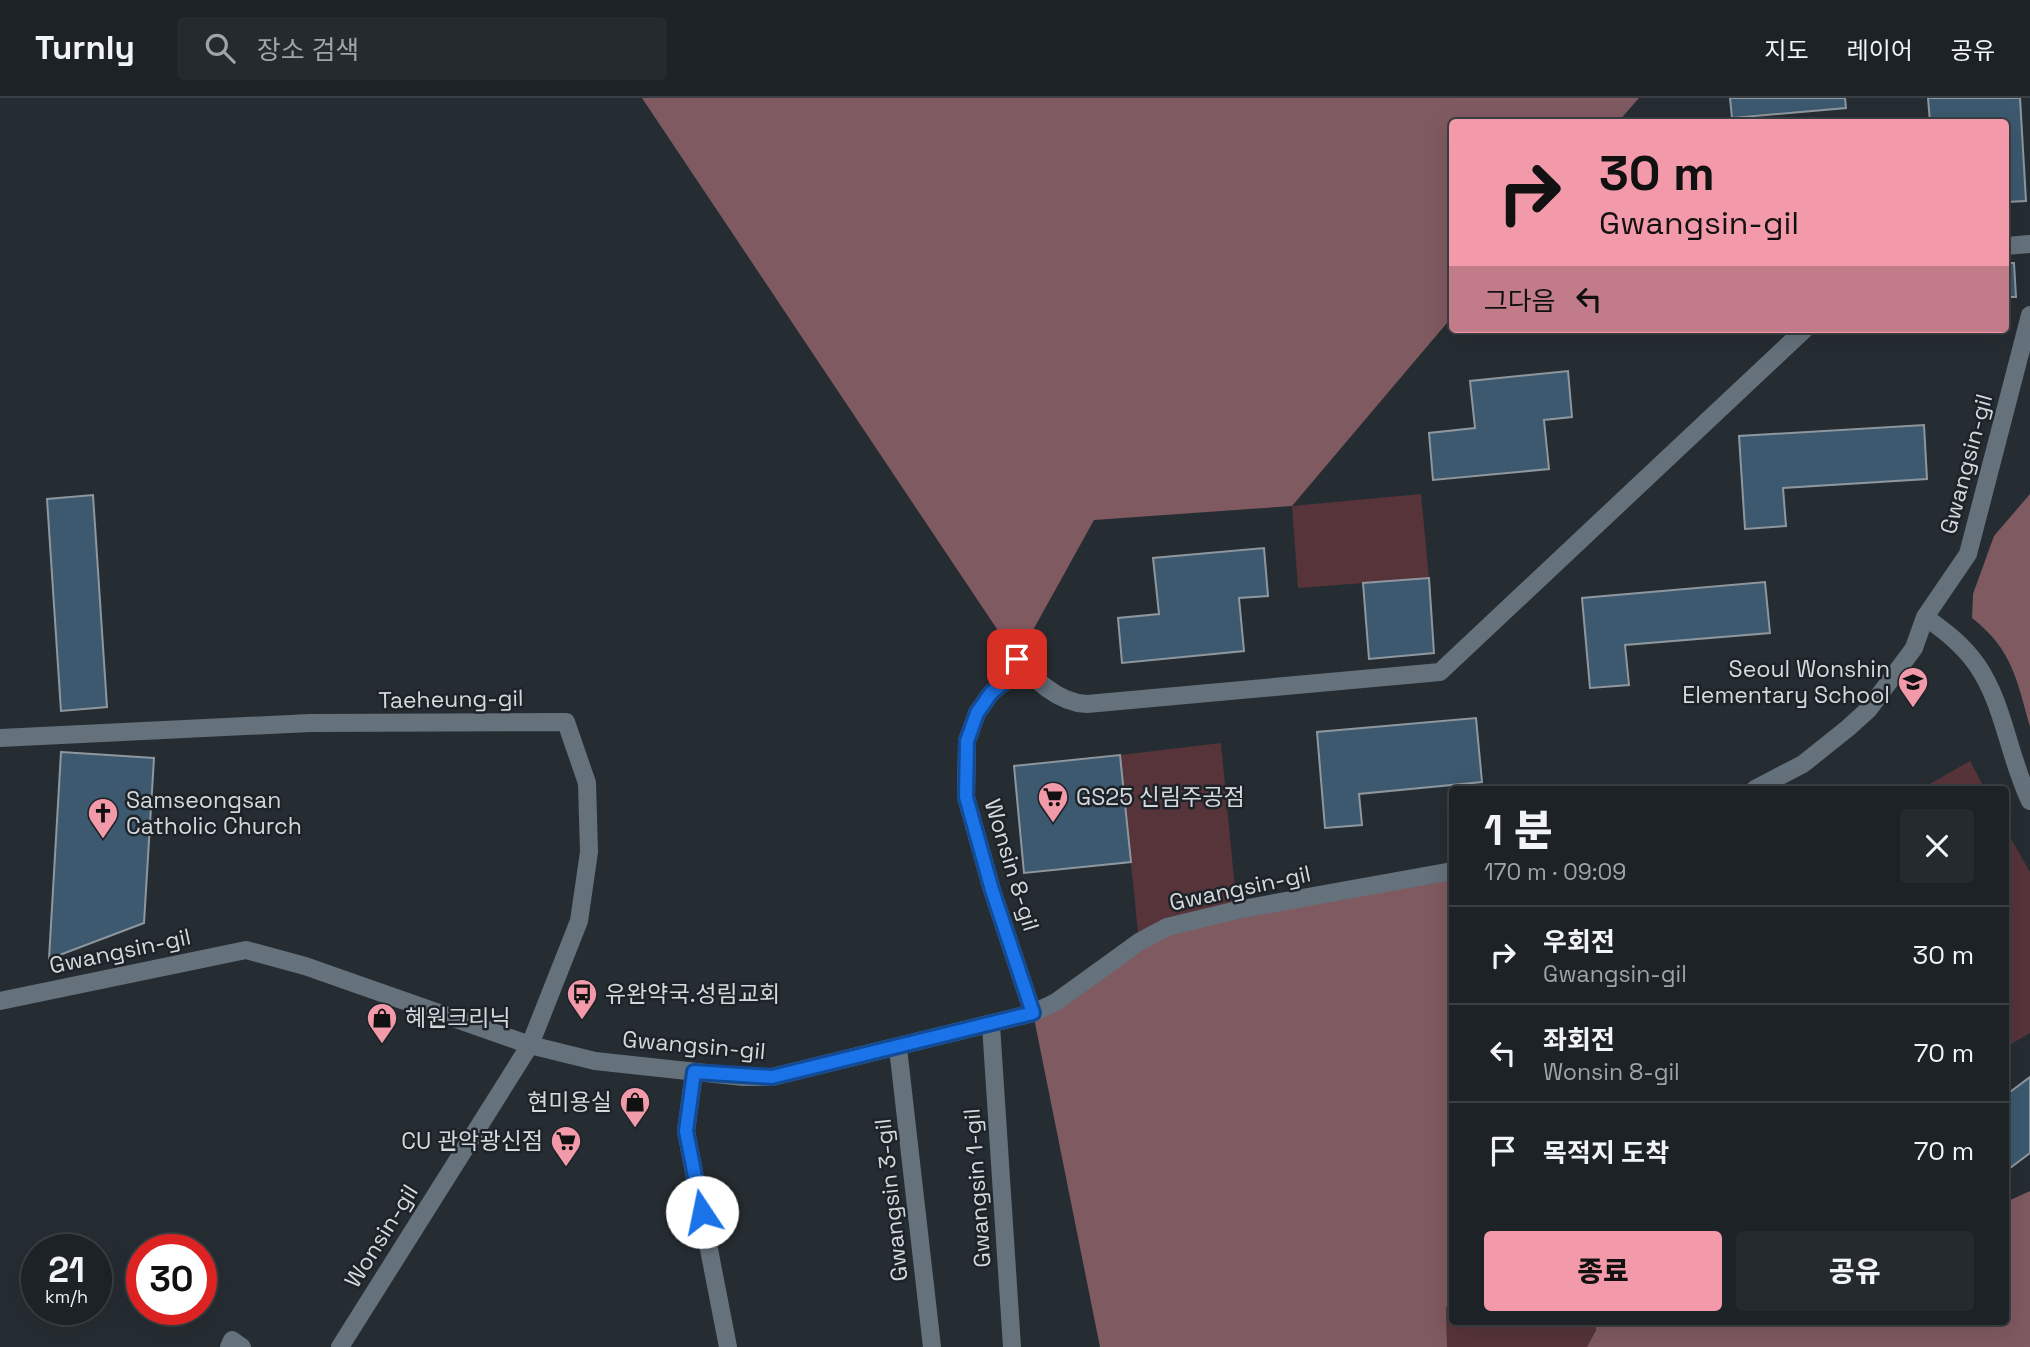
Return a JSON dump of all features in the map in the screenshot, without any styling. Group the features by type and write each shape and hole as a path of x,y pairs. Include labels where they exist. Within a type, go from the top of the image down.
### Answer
{"street":[{"path":"2009,246 2030,244"},
{"name":"Gwangsin-gil","path":"1761,786 1803,764 1869,709 1914,648 1925,617 1968,554 2030,318"},
{"name":"Wonsin 8-gil","path":"1033,1013 992,890 966,797 967,741 977,713 991,693 1006,681 1017,659 1047,689 1076,703 1087,704 1440,672 1801,333"},
{"path":"1925,617 1951,635 1977,665 1987,684 2019,778 2030,801"},
{"name":"Taeheung-gil","path":"0,738 310,723 566,722 587,783 589,852 579,921 530,1045"},
{"name":"Gwangsin-gil","path":"0,1000 246,950 305,966 530,1045 595,1061 772,1077 1033,1013 1056,1002 1139,942 1167,928 1237,911 1449,872"},
{"name":"Gwangsin 1-gil","path":"991,1025 1012,1347"},
{"name":"Wonsin-gil","path":"340,1347 530,1045"},
{"name":"Gwangsin 3-gil","path":"898,1048 932,1347"},
{"path":"694,1072 686,1131 728,1347"},
{"path":"229,1347 232,1340 242,1347"}],"shaded area":[{"path":"642,98 1639,98 1621,119 1449,119 1449,321 1292,506 1094,520 1017,659"},
{"path":"1421,494 1429,578 1298,588 1292,506"},
{"path":"2030,494 2030,727 2005,654 1972,618 1973,594 1994,536"},
{"path":"1221,743 1237,910 1139,942 1120,755"},
{"path":"1970,761 1983,786 1926,786"},
{"path":"2009,835 2030,872 2030,1033 2009,1045"},
{"path":"1449,872 1447,1347 1100,1347 1033,1013 1167,927"},
{"path":"2030,1191 2030,1347 1587,1347 1596,1330 1595,1325 2009,1325 2009,1201"},
{"path":"1449,1302 1449,1325 1596,1325 1596,1329 1587,1347 1447,1347 1446,1308"}],"building":[{"path":"1730,98 1845,98 1846,108 1732,118"},
{"path":"1928,98 2020,98 2026,201 2009,202 2009,119 1930,119"},
{"path":"2009,263 2014,263 2016,297 2009,297"},
{"path":"1568,371 1572,417 1544,420 1549,469 1433,480 1429,433 1475,428 1470,381"},
{"path":"1924,425 1927,479 1783,488 1786,526 1745,529 1739,436"},
{"path":"93,495 107,707 61,711 47,499"},
{"path":"1264,548 1268,596 1239,598 1244,651 1122,663 1118,618 1159,614 1153,558"},
{"path":"1429,578 1434,653 1369,659 1363,583"},
{"path":"1765,582 1770,633 1625,645 1629,685 1590,688 1582,598"},
{"path":"1476,718 1482,782 1359,794 1362,825 1325,828 1317,732"},
{"name":"Samseongsan Catholic Church","path":"61,752 154,758 144,923 49,959"},
{"path":"1120,755 1131,862 1024,873 1014,766"},
{"path":"2030,1077 2030,1153 2009,1169 2009,1093"}],"place":[{"name":"Seoul Wonshin Elementary School","path":"1913,709"},
{"name":"GS25 신림주공점","path":"1053,824"},
{"name":"Samseongsan Catholic Church","path":"103,840"},
{"name":"유완약국.성림교회","path":"582,1021"},
{"name":"혜원크리닉","path":"382,1045"},
{"name":"현미용실","path":"635,1129"},
{"name":"CU 관악광신점","path":"566,1168"}],"route":[{"path":"702,1212 686,1131 694,1072 772,1077 839,1063 1033,1013 992,890 966,797 967,741 977,713 991,693 1006,681 1017,659"}]}
